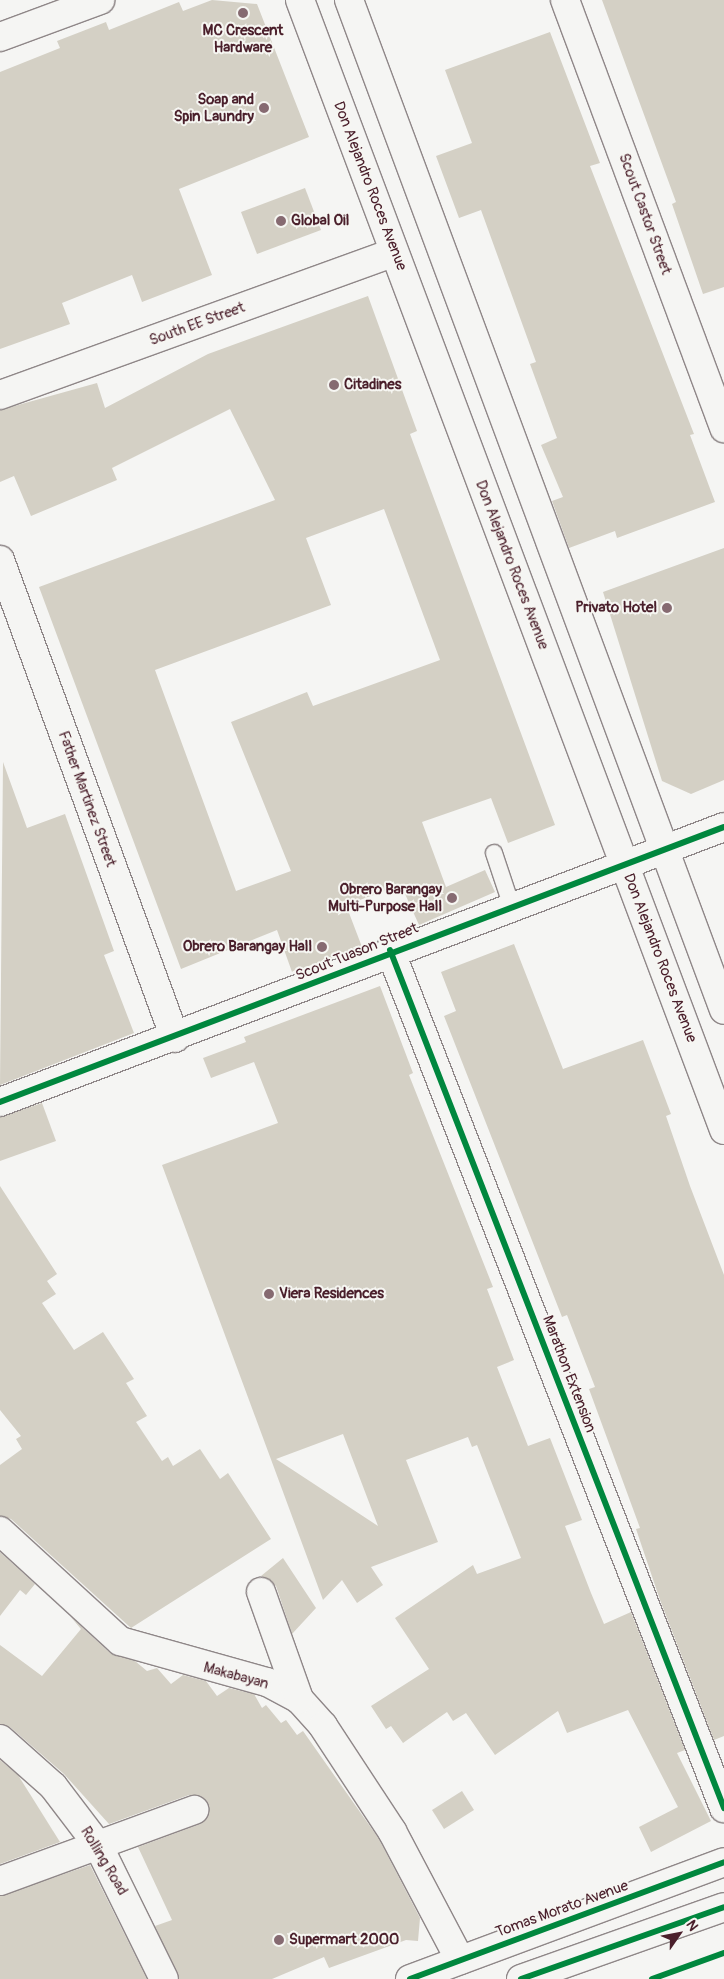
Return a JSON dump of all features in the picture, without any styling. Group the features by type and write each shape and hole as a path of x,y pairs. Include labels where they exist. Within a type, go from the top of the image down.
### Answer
{"street":[{"path":"0,37 55,8 100,0"},
{"name":"Don Alejandro Roces Avenue","path":"300,0 724,1130"},
{"path":"348,0 724,1010"},
{"name":"Scout Castor Street","path":"565,0 724,428"},
{"name":"South EE Street","path":"0,395 394,252"},
{"name":"Father Martinez Street","path":"0,560 175,1038"},
{"name":"Scout Tuason Street","path":"0,1102 175,1038 390,950 625,866 724,828"},
{"name":"Marathon Extension","path":"390,950 719,1778 724,1808"},
{"name":"Makabayan","path":"0,1531 120,1641 268,1682 299,1699 323,1726 392,1832 460,1960"},
{"path":"261,1592 299,1699"},
{"name":"Rolling Road","path":"0,1739 53,1786 98,1845 164,1979"},
{"path":"0,1881 194,1810"},
{"name":"Tomas Morato Avenue","path":"410,1979 724,1862"},
{"path":"521,1979 724,1907"}],"lane":[{"path":"494,853 512,907"}],"building":[{"path":"212,0 257,4 309,137 179,189 212,275 142,302 132,275 62,303 70,324 0,349 0,72 60,48 57,41 106,22 109,30 179,2 183,11"},
{"path":"602,0 724,0 724,287 703,294 672,204 676,202"},
{"path":"550,32 600,163 590,166 694,434 690,435 715,502 617,538 615,531 569,548 552,501 563,497 541,445 557,438 530,364 536,362 481,210 459,218 436,156 472,143 445,70"},
{"name":"Global Oil","path":"305,188 321,230 257,254 241,212"},
{"path":"368,296 417,431 410,434 555,825 508,843 491,798 422,822 446,887 485,870 495,892 419,925 401,885 346,905 362,947 292,972 277,930 181,969 39,587 275,500 230,409 112,468 117,480 31,516 14,476 0,482 0,410 97,383 105,408 208,354","holes":["384,509 440,660 313,706 307,692 231,722 291,871 236,891 155,670 331,605 306,538"]},
{"path":"724,548 724,780 691,794 662,781 603,592"},
{"path":"3,762 27,828 65,814 114,951 104,955 134,1033 0,1085"},
{"path":"514,944 563,1069 643,1040 671,1114 666,1116 690,1186 724,1275 724,1736 714,1740 660,1600 636,1529 640,1528 589,1389 595,1387 567,1315 562,1317 444,1016 456,1011 441,972"},
{"path":"380,986 413,1073 409,1075 493,1287 487,1289 514,1360 497,1367 528,1446 550,1438 582,1520 565,1526 604,1624 631,1612 685,1750 677,1753 711,1821 651,1852 639,1827 678,1807 628,1710 567,1733 558,1711 495,1755 466,1713 453,1721 447,1712 403,1743 391,1726 386,1729 371,1706 429,1669 395,1618 473,1565 477,1574 521,1558 477,1445 472,1447 468,1437 406,1460 438,1542 371,1567 383,1585 357,1603 342,1580 323,1600 162,1165 278,1123 254,1062 211,1078 203,1058 246,1042 244,1037","holes":["343,1434 378,1526 276,1459"]},
{"path":"42,1103 56,1141 0,1161 0,1117"},
{"path":"0,1186 57,1274 47,1281 56,1294 42,1303 74,1350 103,1332 134,1379 126,1383 147,1416 136,1422 162,1461 168,1457 173,1466 200,1449 220,1479 228,1473 271,1539 131,1628 11,1519 0,1516 0,1465 22,1449 16,1439 21,1436 0,1410"},
{"path":"0,1552 35,1584 26,1595 20,1590 0,1616"},
{"path":"283,1558 316,1608 292,1634 276,1586 261,1576"},
{"path":"70,1616 110,1653 135,1661 147,1671 157,1668 171,1684 183,1675 206,1681 217,1696 229,1688 254,1694 262,1708 266,1705 281,1723 286,1720 297,1735 303,1731 379,1839 420,1918 418,1941 406,1940 329,1968 324,1957 272,1979 179,1979 155,1926 172,1920 138,1847 200,1824 209,1813 208,1804 197,1795 189,1795 109,1824 64,1774 10,1727 0,1724 0,1645 42,1676 81,1629"},
{"path":"0,1760 18,1775 60,1842 0,1864"},
{"path":"462,1791 474,1810 444,1829 432,1810"},
{"path":"90,1865 147,1979 0,1979 0,1896"}],"cycle path":[{"path":"0,1102 724,827"},
{"path":"390,950 724,1808"},
{"path":"410,1979 724,1862"},
{"path":"521,1979 724,1907"},
{"path":"652,1979 724,1953"}],"place":[{"name":"MC Crescent Hardware","path":"243,13"},
{"name":"Soap and Spin Laundry","path":"264,108"},
{"name":"Global Oil","path":"281,221"},
{"name":"Citadines","path":"334,385"},
{"name":"Privato Hotel","path":"667,608"},
{"name":"Obrero Barangay Multi-Purpose Hall","path":"452,898"},
{"name":"Obrero Barangay Hall","path":"322,947"},
{"name":"Viera Residences","path":"269,1294"},
{"name":"Supermart 2000","path":"279,1940"}]}
